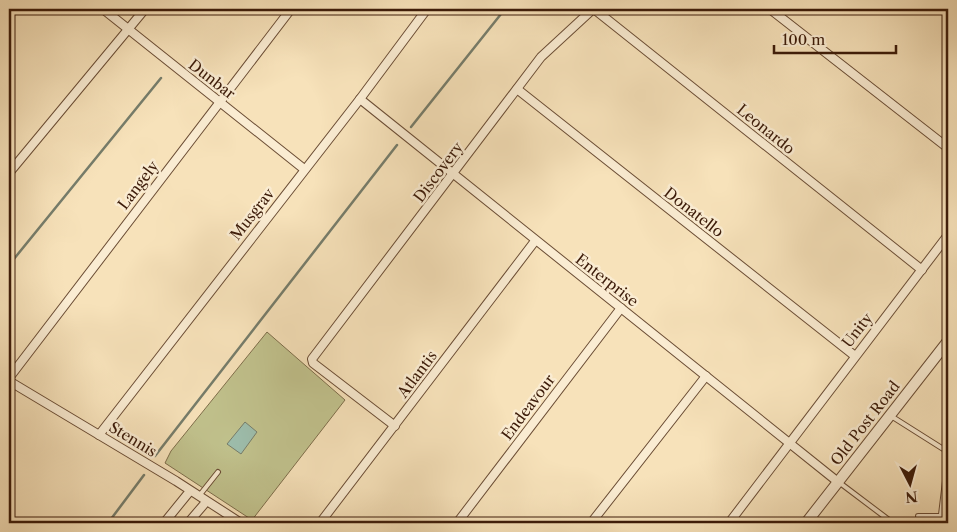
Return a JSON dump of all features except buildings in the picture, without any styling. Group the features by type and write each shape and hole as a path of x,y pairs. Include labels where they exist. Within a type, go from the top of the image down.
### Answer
{"street":[{"name":"Dunbar","path":"103,9 304,169"},
{"path":"9,173 145,9"},
{"name":"Langely","path":"9,380 291,9"},
{"name":"Musgrav","path":"99,435 360,99 426,9"},
{"name":"Discovery","path":"395,426 313,363 312,359 542,57 593,9"},
{"name":"Leonardo","path":"593,9 922,270"},
{"path":"770,9 948,148"},
{"name":"Donatello","path":"517,89 854,356"},
{"name":"Enterprise","path":"360,99 838,482"},
{"name":"Unity","path":"791,444 854,356 948,235"},
{"name":"Atlantis","path":"320,523 535,241"},
{"name":"Endeavour","path":"457,523 621,308"},
{"name":"Old Post Road","path":"806,523 948,341"},
{"path":"591,523 706,376"},
{"name":"Stennis","path":"9,380 242,523"},
{"path":"729,523 791,444"},
{"path":"164,523 190,491"},
{"path":"188,523 202,499"}],"lane":[{"path":"890,415 948,454 940,523"},
{"path":"202,499 218,472"},
{"path":"838,482 892,523"},
{"path":"942,498 948,490"},
{"path":"918,516 941,516"}],"green space":[{"path":"267,332 345,400 252,520 165,463 171,451"}],"shaded area":[{"path":"245,422 257,432 241,454 227,444"}],"waterway":[{"path":"411,127 505,9"},
{"path":"9,265 161,78"},
{"path":"155,456 397,145"},
{"path":"108,523 144,475"}]}
